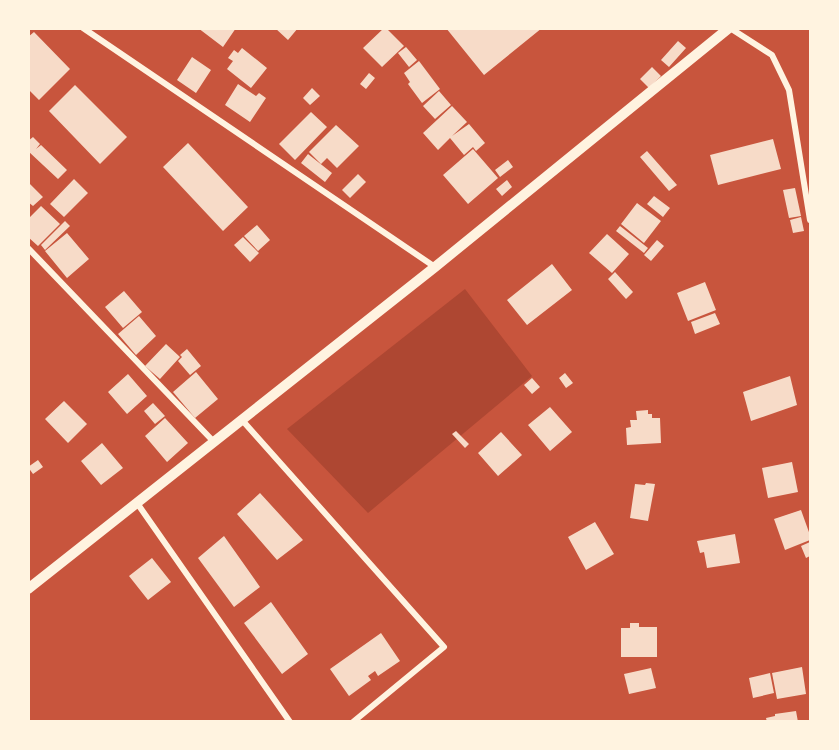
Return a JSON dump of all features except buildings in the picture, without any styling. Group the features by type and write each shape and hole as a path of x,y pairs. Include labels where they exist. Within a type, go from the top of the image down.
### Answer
{"street":[{"path":"83,28 435,267"},
{"path":"28,589 435,267 730,28 772,56 789,90 810,220"},
{"path":"28,248 213,442"},
{"path":"242,420 444,647 352,722"},
{"path":"136,503 290,722"}],"shaded area":[{"path":"465,289 532,376 368,513 287,429"}]}
